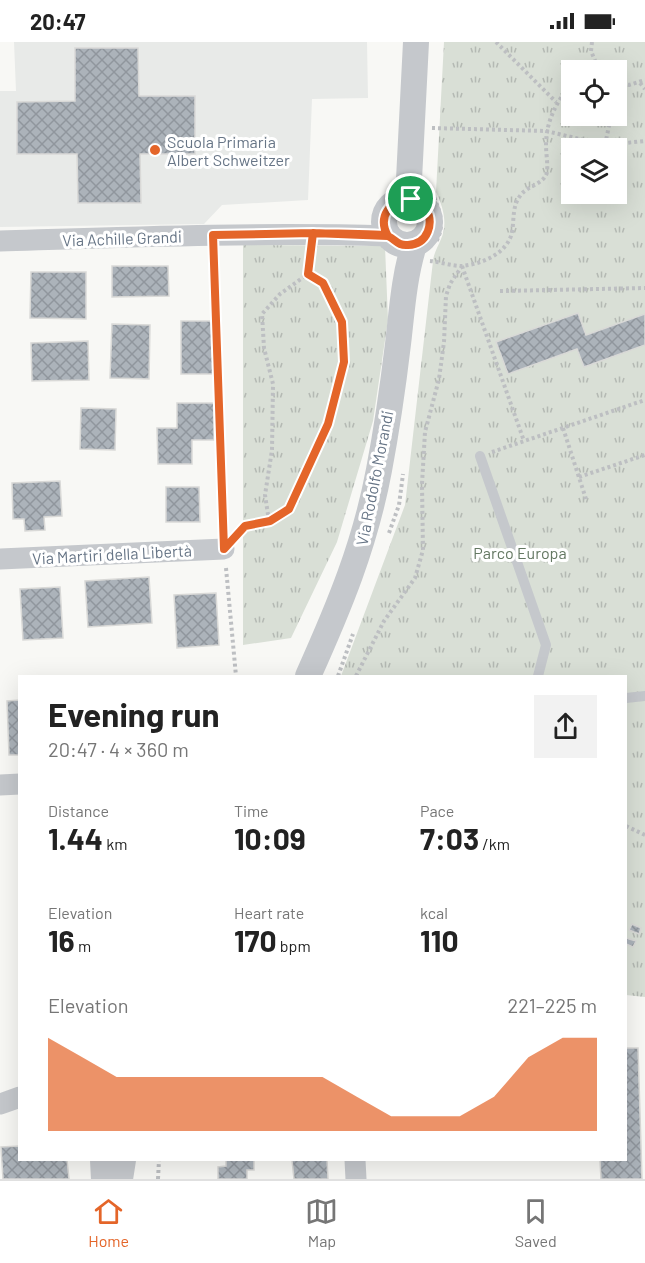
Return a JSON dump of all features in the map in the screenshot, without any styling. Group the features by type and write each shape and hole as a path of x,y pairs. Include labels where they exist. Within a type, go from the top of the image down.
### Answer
{"street":[{"path":"406,246 425,237 430,221 428,211 422,204 408,199 416,42"},
{"name":"Via Rodolfo Morandi","path":"308,675 342,600 366,528 379,470 398,343 406,246 384,227 385,213 396,202 408,199"},
{"name":"Via Achille Grandi","path":"0,241 313,233 406,246"},
{"name":"Via Martiri della Libertà","path":"0,559 224,549"},
{"path":"0,785 18,784"},
{"path":"0,1104 18,1098"},
{"path":"103,1161 104,1179"},
{"path":"113,1161 119,1179"},
{"path":"119,1179 123,1161"},
{"path":"355,1161 356,1179"}],"lane":[{"path":"480,456 546,645 538,675"},
{"path":"627,698 645,696"}],"path":[{"path":"496,42 556,102"},
{"path":"592,42 593,60"},
{"path":"627,85 645,80"},
{"path":"640,83 645,89"},
{"path":"406,246 462,266 487,260 503,249 511,236 515,206 520,195 547,174 546,130 556,102 561,96"},
{"path":"430,128 546,130 577,138"},
{"path":"627,143 645,141"},
{"path":"270,521 265,495 272,450 273,384 264,348 262,314 280,294 308,274 313,233"},
{"path":"213,235 224,549 236,675"},
{"path":"462,266 524,441"},
{"path":"357,675 384,621 415,578 423,550 422,484 425,432 439,379 444,342 446,296 450,284 462,266"},
{"path":"224,549 245,526 270,521 289,509 328,424 344,362 342,322 323,283 308,274"},
{"path":"500,291 645,288"},
{"path":"480,456 645,400"},
{"path":"562,428 586,499"},
{"path":"579,477 645,455"},
{"path":"627,826 645,835"},
{"path":"158,1179 159,1161"}],"shaded area":[{"name":"Scuola Primaria Albert Schweitzer","path":"14,42 367,42 368,98 312,99 308,200 222,205 204,224 0,227 0,91 16,91"}],"green space":[{"name":"Parco Europa","path":"444,42 645,42 645,997 627,995 627,675 341,675 405,505 433,261 443,233 443,209 436,192"},
{"path":"243,245 385,246 388,320 373,421 337,542 291,638 243,645"}],"building":[{"path":"75,48 138,48 139,96 195,96 195,154 140,154 141,203 78,203 77,154 17,154 17,102 75,101"},
{"path":"112,266 168,266 169,296 112,297"},
{"path":"31,272 86,272 86,319 30,318"},
{"path":"578,313 586,335 645,314 645,345 584,367 577,349 508,374 496,342"},
{"path":"181,321 212,321 213,374 181,374"},
{"path":"112,324 150,325 149,379 110,378"},
{"path":"88,341 89,380 32,381 31,343"},
{"path":"177,403 214,403 214,440 192,440 192,464 158,464 157,428 177,428"},
{"path":"81,408 116,409 115,450 80,449"},
{"path":"60,481 62,516 44,517 45,530 25,531 24,519 13,519 12,483"},
{"path":"166,487 199,487 200,522 166,522"},
{"path":"149,577 152,623 88,627 85,581"},
{"path":"60,587 63,638 23,640 20,589"},
{"path":"216,593 219,645 177,648 174,595"},
{"path":"18,700 18,755 9,755 7,701"},
{"path":"632,924 641,928 639,934 629,930"},
{"path":"627,938 636,941 633,947 627,944"},
{"path":"627,1048 638,1048 642,1179 601,1179 600,1161 627,1161"},
{"path":"18,1146 18,1161 67,1161 69,1179 3,1179 1,1147"},
{"path":"226,1161 254,1161 254,1170 247,1170 247,1179 218,1179 218,1167 226,1166"},
{"path":"292,1161 327,1161 328,1179 294,1179"}],"place":[{"name":"Scuola Primaria Albert Schweitzer","path":"155,150"}],"route":[{"path":"411,199 396,202 385,213 384,227 388,236 313,233 213,235 224,549 245,526 270,521 289,509 328,424 336,397 344,362 342,322 323,283 308,274 313,233 348,235 388,236 391,240 404,246 414,244 425,237 430,225 430,216 422,204 411,199"}]}
